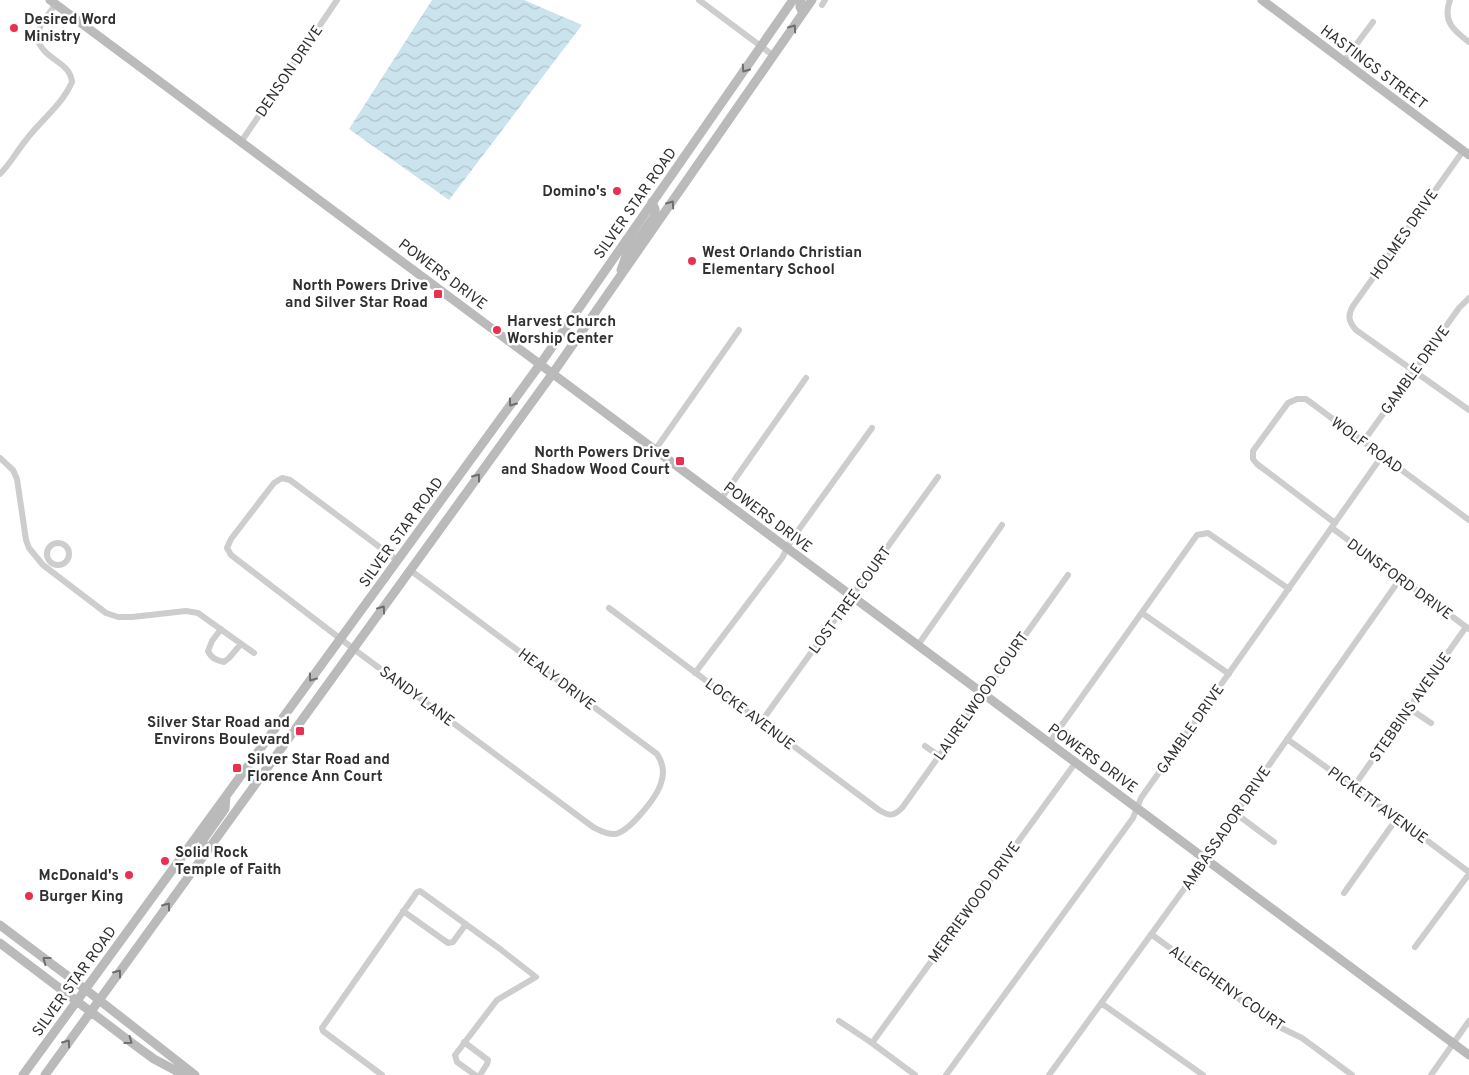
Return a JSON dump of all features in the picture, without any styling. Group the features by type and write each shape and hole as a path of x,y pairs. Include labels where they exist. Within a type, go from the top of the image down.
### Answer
{"main road":[{"name":"SILVER STAR ROAD","path":"23,1075 541,363 792,0"},
{"path":"801,0 800,7 803,13"},
{"name":"SILVER STAR ROAD","path":"45,1075 553,373 812,0"},
{"name":"HASTINGS STREET","path":"1262,0 1466,153"},
{"name":"POWERS DRIVE","path":"53,2 541,363 655,450 1469,1055"},
{"path":"618,280 626,256 655,215 652,202"},
{"path":"204,854 203,840 226,809 226,796"},
{"path":"0,925 195,1075"},
{"path":"0,942 90,1012 154,1058 184,1075"}],"street":[{"name":"DENSON DRIVE","path":"241,142 336,0"},
{"path":"699,0 774,56"},
{"path":"1450,0 1447,15 1450,24 1456,32 1469,42"},
{"path":"0,174 26,139 54,108 72,82 69,72 43,51 37,38 53,2"},
{"path":"1344,61 1373,22"},
{"name":"HOLMES DRIVE","path":"1415,371 1356,330 1349,319 1350,312 1466,153"},
{"name":"GAMBLE DRIVE","path":"1363,442 1469,298"},
{"path":"655,450 739,330"},
{"path":"1415,371 1469,410"},
{"path":"721,499 806,378"},
{"name":"WOLF ROAD","path":"1269,428 1288,403 1297,399 1306,399 1469,520"},
{"path":"695,673 782,558 792,539 872,428"},
{"name":"DUNSFORD DRIVE","path":"1269,428 1253,451 1253,459 1256,464 1400,579 1468,628"},
{"name":"GAMBLE DRIVE","path":"946,1075 1133,818 1141,798 1382,456"},
{"path":"0,458 13,470 17,479 26,540 29,548 43,565 50,566 106,613 118,617 186,611 198,613 254,653"},
{"name":"LOST TREE COURT","path":"761,722 938,477"},
{"name":"SANDY LANE","path":"397,560 290,480 282,478 274,484 231,539 227,548 231,555 353,649 598,830 614,834 624,830 647,806"},
{"path":"918,645 1002,526"},
{"path":"1049,743 1196,535 1208,533 1288,589"},
{"name":"HEALY DRIVE","path":"410,570 657,754 662,760 661,784 647,806"},
{"name":"LAURELWOOD COURT","path":"892,815 897,814 902,808 1068,574"},
{"name":"AMBASSADOR DRIVE","path":"1053,1074 1101,1003 1200,867 1235,813 1400,579"},
{"name":"LOCKE AVENUE","path":"608,608 879,810 892,815"},
{"path":"1142,613 1230,674"},
{"name":"STEBBINS AVENUE","path":"1354,786 1468,628"},
{"path":"221,629 212,641 208,651 215,659 224,662 241,644"},
{"path":"1410,708 1431,723"},
{"name":"PICKETT AVENUE","path":"1287,739 1354,786 1469,873"},
{"path":"925,746 939,756"},
{"name":"MERRIEWOOD DRIVE","path":"872,1042 1076,762"},
{"path":"1235,813 1274,842"},
{"path":"1344,892 1397,818"},
{"path":"1415,947 1469,873"},
{"path":"382,1075 323,1031 322,1028 417,892 420,892 466,924 536,976 496,1000 455,1055 457,1062 475,1075"},
{"path":"403,911 448,943 453,942 466,924"},
{"name":"ALLEGHENY COURT","path":"1151,934 1273,1024 1302,1038 1352,1075"},
{"path":"1101,1003 1203,1075"},
{"path":"839,1021 872,1042 915,1075"},
{"path":"1431,1075 1469,1021"},
{"path":"464,1042 488,1060 488,1064 480,1075"}],"water":[{"path":"432,0 524,0 582,25 449,200 349,129"}],"place":[{"name":"Desired Word Ministry","path":"14,28"},
{"name":"Domino's","path":"617,191"},
{"name":"West Orlando Christian Elementary School","path":"692,261"},
{"name":"North Powers Drive and Silver Star Road","path":"438,294"},
{"name":"Harvest Church Worship Center","path":"497,330"},
{"name":"North Powers Drive and Shadow Wood Court","path":"680,461"},
{"name":"Silver Star Road and Environs Boulevard","path":"300,731"},
{"name":"Silver Star Road and Florence Ann Court","path":"237,768"},
{"name":"Solid Rock Temple of Faith","path":"165,861"},
{"name":"McDonald's","path":"129,875"},
{"name":"Burger King","path":"29,896"}]}
